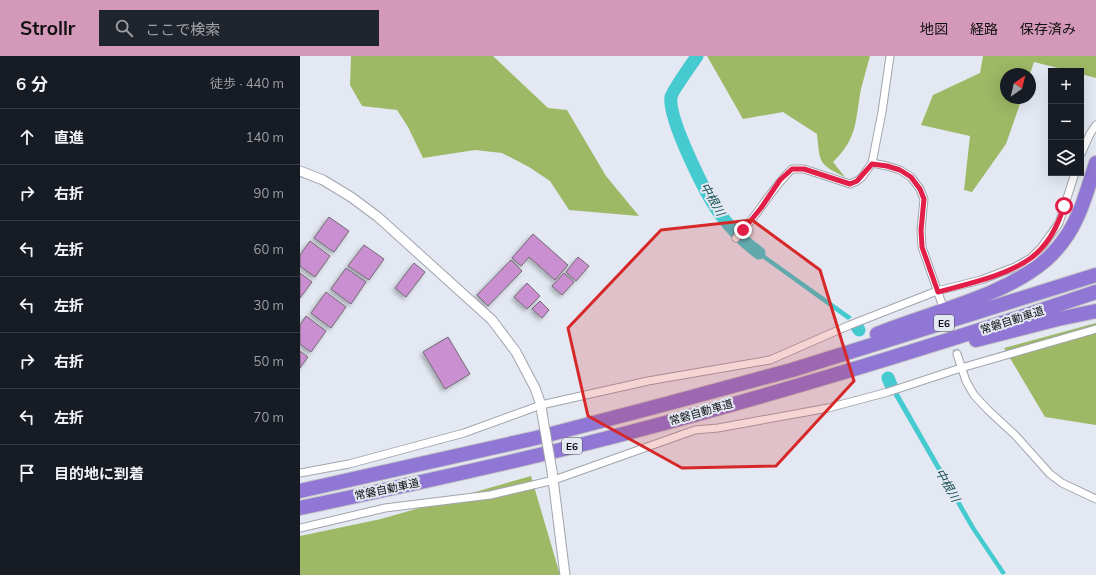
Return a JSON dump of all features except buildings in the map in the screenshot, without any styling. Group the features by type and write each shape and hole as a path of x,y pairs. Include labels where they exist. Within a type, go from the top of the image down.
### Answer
{"highway":[{"path":"792,370 896,327 986,295 1017,280 1035,269 1048,259 1056,250 1071,228 1083,204 1096,163"},
{"name":"常磐自動車道","path":"300,490 536,438 792,370 1096,275"},
{"name":"常磐自動車道","path":"300,508 540,455 672,420 840,373 957,338 1096,292"},
{"path":"840,373 1096,311"}],"street":[{"path":"739,235 761,208 780,180 792,169 804,169 850,184 857,181 872,164 882,112 890,56"},
{"path":"1084,147 1096,125"},
{"path":"872,164 900,170 911,177 920,189 924,199 921,230 922,247 942,304"},
{"path":"300,171 323,180 351,196 378,217 492,320 516,352 535,388 542,409 553,476 565,575"},
{"path":"300,472 349,464 464,433 542,409 648,381 770,360 850,325 938,292 981,280 1015,267 1031,258 1041,248 1059,223 1074,176"},
{"path":"300,528 385,508 490,495 695,430 718,428 828,408 902,388 961,368 1096,329"},
{"path":"957,354 966,381 974,395 1016,436 1050,474 1062,483 1096,499"}],"highlighted area":[{"path":"752,220 820,270 854,381 776,466 682,468 588,416 568,328 661,230"}],"green space":[{"path":"351,56 493,56 548,108 567,110 606,176 639,216 569,210 550,181 529,167 502,153 475,150 423,158 408,127 397,110 362,106 350,85"},
{"path":"707,56 870,56 861,89 856,120 851,137 847,145 833,162 845,177 830,169 822,162 817,134 783,112 743,119"},
{"path":"983,56 1096,56 1096,78 1084,75 1084,68 1058,68 1034,62 1032,68 1000,68 1000,104 1020,104 1006,144 972,192 964,190 970,136 921,125 933,95 980,73"},
{"path":"1096,323 1096,425 1045,417 1004,348"},
{"path":"531,476 560,575 300,575 300,536 381,519"}],"water":[{"path":"747,241 852,317 848,320 755,253 744,244"},
{"path":"898,392 975,527 1006,573 1002,575 971,529 893,394"}],"waterway":[{"name":"中根川","path":"697,56 672,94 672,108 675,122 689,157 706,191 720,214 733,230 759,253"},
{"name":"中根川","path":"888,378 891,385"}],"tunnel":[{"path":"946,319 957,354"}],"route":[{"path":"743,230 761,208 780,180 792,169 804,169 850,184 862,177 872,164 900,170 911,177 920,189 924,199 924,214 921,230 922,247 938,292 981,280 1015,267 1031,258 1050,237 1059,223 1064,206"}]}
